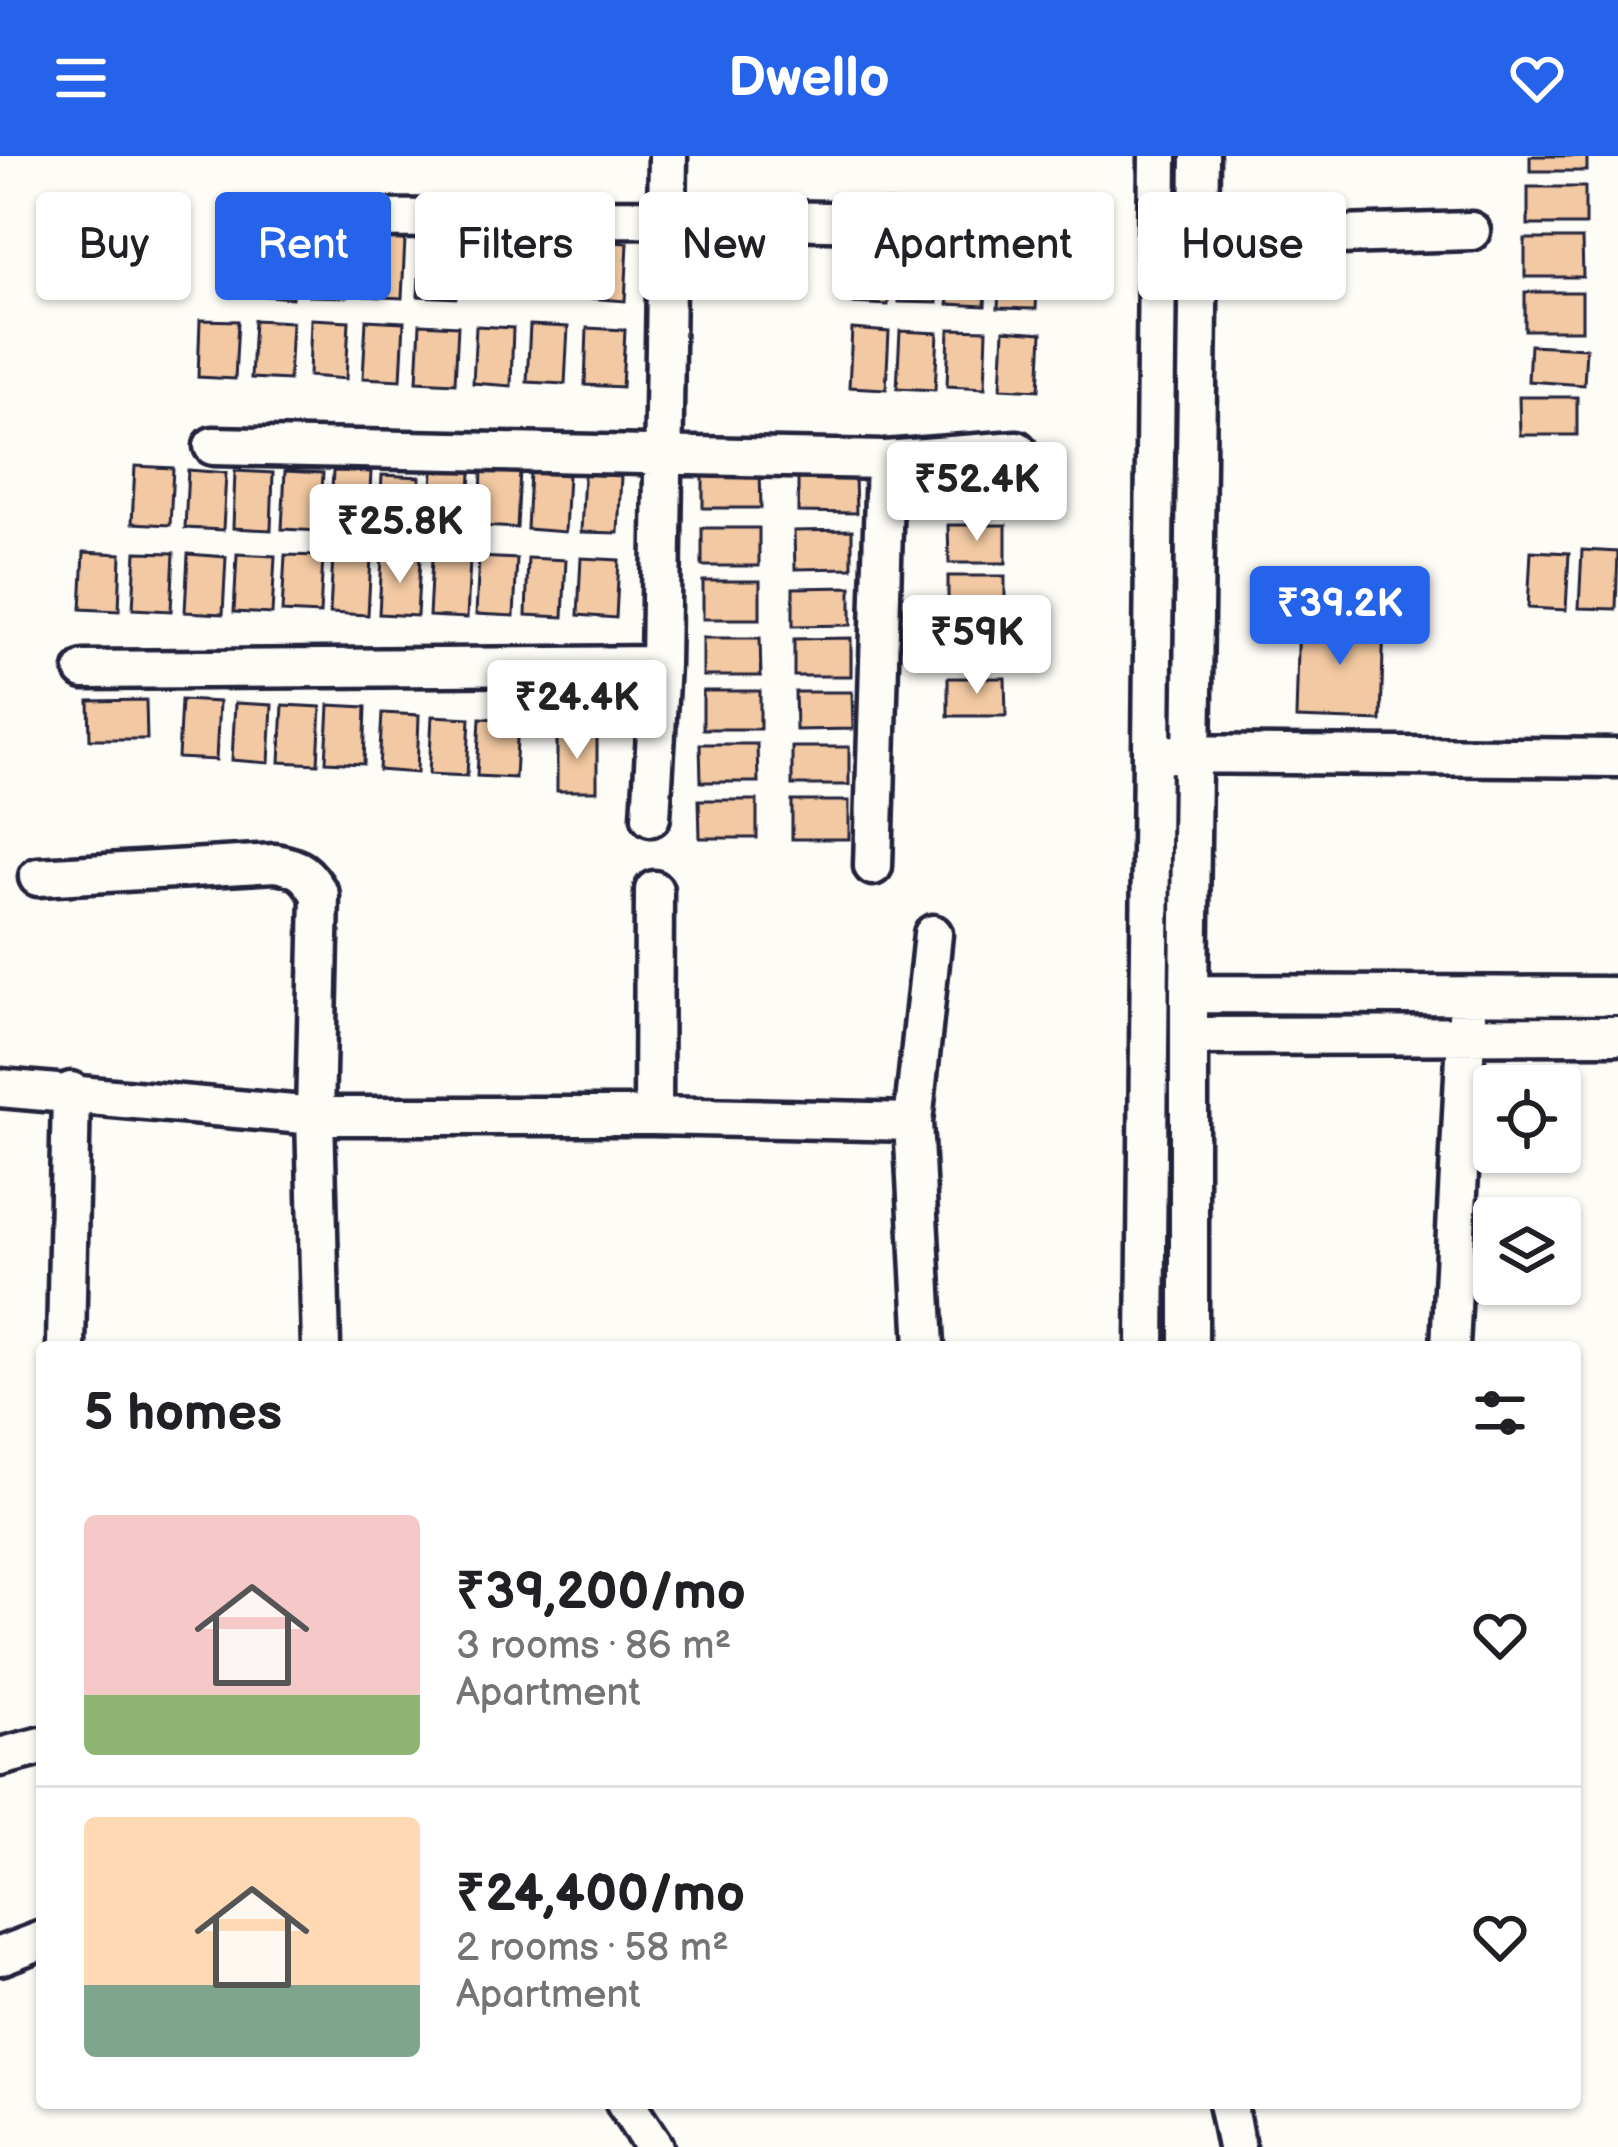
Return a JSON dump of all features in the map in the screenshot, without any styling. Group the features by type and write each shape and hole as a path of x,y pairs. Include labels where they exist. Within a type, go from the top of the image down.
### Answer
{"street":[{"path":"668,156 669,192"},
{"path":"1158,156 1158,192"},
{"path":"1200,156 1200,192"},
{"path":"391,218 639,218"},
{"path":"1346,236 1471,231"},
{"path":"651,817 660,665 667,300"},
{"path":"1146,1341 1158,300"},
{"path":"1189,1341 1198,300"},
{"path":"214,446 885,460 1017,450"},
{"path":"873,866 885,460"},
{"path":"84,670 660,665"},
{"path":"1151,754 1618,758"},
{"path":"38,877 275,863 297,866 308,874 320,895 315,1116 321,1341"},
{"path":"653,1116 654,890"},
{"path":"925,1341 913,1122 933,934"},
{"path":"1149,1018 1467,995 1618,996"},
{"path":"1450,1341 1467,995"},
{"path":"1189,1016 1467,1037 1618,1035"},
{"path":"0,1088 315,1116 913,1122"},
{"path":"66,1341 71,1091"},
{"path":"0,1756 36,1747"},
{"path":"0,1956 36,1942"},
{"path":"629,2109 654,2147"},
{"path":"1228,2109 1236,2147"}],"building":[{"path":"1530,156 1587,156 1587,171 1530,171"},
{"path":"1528,187 1585,187 1585,225 1528,225"},
{"path":"391,239 405,240 402,298 391,297"},
{"path":"1525,239 1582,239 1583,277 1525,277"},
{"path":"615,242 628,243 625,301 613,300"},
{"path":"1525,292 1582,292 1582,330 1525,330"},
{"path":"851,300 888,300 888,305"},
{"path":"899,300 937,300 937,303"},
{"path":"948,300 985,300 985,306 948,304"},
{"path":"998,300 1036,300 1036,309 998,308"},
{"path":"311,319 349,321 346,379 309,376"},
{"path":"200,320 238,321 235,379 198,377"},
{"path":"254,320 292,322 289,380 251,378"},
{"path":"366,320 404,322 401,380 363,378"},
{"path":"420,324 458,326 455,383 417,381"},
{"path":"530,325 568,327 565,384 527,382"},
{"path":"476,326 513,328 511,386 473,383"},
{"path":"587,328 625,330 622,387 585,385"},
{"path":"852,329 889,332 886,389 849,387"},
{"path":"949,329 987,330 985,388 947,386"},
{"path":"1004,330 1042,333 1039,390 1001,388"},
{"path":"900,331 938,333 935,390 897,388"},
{"path":"1530,345 1586,348 1584,385 1528,381"},
{"path":"1519,397 1577,397 1577,435 1520,435"},
{"path":"135,466 173,468 170,525 132,523"},
{"path":"482,469 520,470 517,528 480,526"},
{"path":"188,470 226,473 223,530 185,528"},
{"path":"433,470 471,472 468,530 430,527"},
{"path":"235,471 273,473 271,530 233,528"},
{"path":"285,471 323,473 320,531 282,529"},
{"path":"333,471 371,472 368,530 330,528"},
{"path":"703,471 760,471 761,508 703,508"},
{"path":"530,472 568,475 565,532 527,529"},
{"path":"584,474 621,476 618,533 581,532"},
{"path":"798,474 855,475 856,513 798,512"},
{"path":"382,475 420,477 417,534 379,533"},
{"path":"949,477 1006,477 1006,514 949,515"},
{"path":"948,525 1006,525 1006,563 949,563"},
{"path":"702,528 759,528 759,566 702,566"},
{"path":"852,530 852,568 795,569 794,531"},
{"path":"1582,550 1618,552 1616,609 1579,608"},
{"path":"1531,551 1569,553 1566,610 1528,608"},
{"path":"84,552 121,554 119,611 81,609"},
{"path":"136,552 174,553 171,611 133,609"},
{"path":"188,554 226,557 223,614 185,612"},
{"path":"237,554 275,556 272,614 234,612"},
{"path":"285,555 323,556 320,614 282,612"},
{"path":"333,555 371,557 368,615 330,613"},
{"path":"382,556 420,558 417,616 379,614"},
{"path":"479,557 517,559 514,616 476,614"},
{"path":"432,558 470,560 467,618 429,616"},
{"path":"528,558 566,560 563,617 526,615"},
{"path":"581,558 619,560 616,618 578,615"},
{"path":"948,576 1005,576 1005,614 948,614"},
{"path":"703,581 760,581 760,619 703,619"},
{"path":"851,587 851,625 793,626 793,588"},
{"path":"1299,616 1384,619 1381,721 1296,718"},
{"path":"1005,626 1006,664 948,665 948,627"},
{"path":"703,638 760,638 761,676 703,676"},
{"path":"851,638 851,676 794,676 794,639"},
{"path":"948,678 1005,678 1006,716 948,716"},
{"path":"703,691 760,691 760,729 703,729"},
{"path":"795,692 852,692 853,729 796,730"},
{"path":"146,700 147,739 90,739 89,701"},
{"path":"181,700 219,702 216,760 178,758"},
{"path":"235,703 272,705 269,763 232,760"},
{"path":"283,705 321,707 318,764 280,762"},
{"path":"329,705 366,707 364,764 326,762"},
{"path":"382,713 419,715 417,773 379,770"},
{"path":"432,716 470,718 467,776 429,774"},
{"path":"480,718 518,720 515,778 477,776"},
{"path":"557,734 597,734 597,791 557,791"},
{"path":"700,744 757,744 758,782 701,782"},
{"path":"792,747 849,747 849,785 792,785"},
{"path":"699,800 757,800 757,838 700,838"},
{"path":"792,801 849,801 849,839 792,839"}]}
